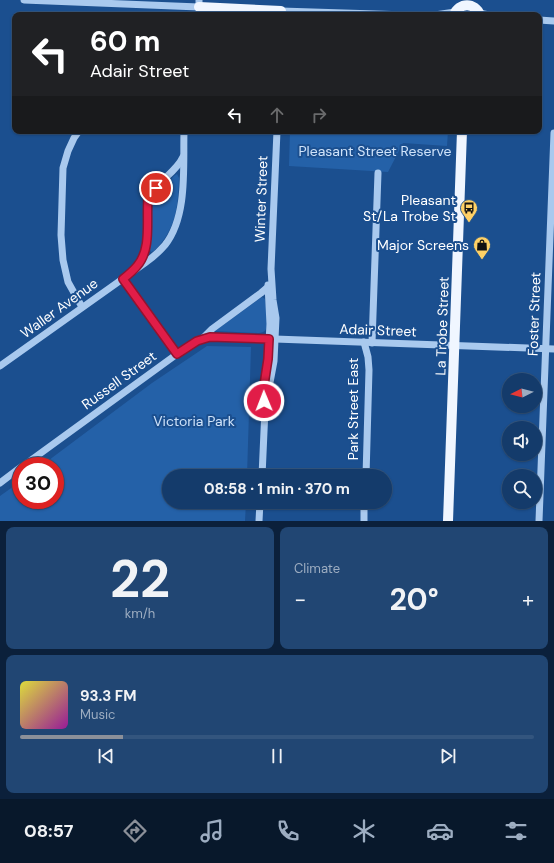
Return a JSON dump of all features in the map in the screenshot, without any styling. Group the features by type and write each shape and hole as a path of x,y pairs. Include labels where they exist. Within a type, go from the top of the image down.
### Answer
{"main road":[{"path":"196,4 272,12"},
{"path":"458,8 469,5 478,10"},
{"name":"La Trobe Street","path":"448,521 462,134"}],"street":[{"path":"24,0 196,4"},
{"path":"445,12 458,8"},
{"path":"542,20 554,21"},
{"name":"Foster Street","path":"539,521 554,133"},
{"path":"77,134 68,151 63,168 61,235 63,260 68,282 82,307"},
{"name":"Waller Avenue","path":"133,270 145,263 162,248 175,227 182,203 184,134"},
{"name":"Winter Street","path":"262,469 265,409 264,385 276,316 273,300 271,269 277,134"},
{"name":"Waller Avenue","path":"0,366 123,279 133,270 142,258 145,250 148,202 150,195 176,168 184,155"},
{"name":"Park Street East","path":"372,343 378,174"},
{"name":"Winter Street","path":"271,269 268,287 272,339"},
{"path":"123,279 177,354"},
{"name":"Russell Street","path":"36,457 177,354 201,339 268,287"},
{"name":"Adair Street","path":"201,339 215,337 554,349"},
{"name":"Park Street East","path":"364,342 368,357 369,370 366,469"},
{"name":"Russell Street","path":"0,482 12,474"},
{"path":"259,521 260,509"},
{"path":"364,509 364,521"}],"green space":[{"name":"Pleasant Street Reserve","path":"290,134 448,134 447,146 403,143 388,172 289,166"},
{"path":"177,174 179,178 179,189 174,218 167,235 154,251 151,252 153,197"},
{"path":"262,297 265,299 267,319 267,326 264,332 215,331"},
{"name":"Victoria Park","path":"207,346 251,347 247,469 162,469 162,509 246,509 245,521 0,521 0,496 12,487 12,509 64,509 64,457 53,457 152,383"}],"place":[{"name":"Pleasant St/La Trobe St","path":"469,223"},
{"name":"Major Screens","path":"482,260"}],"route":[{"path":"156,188 148,199 146,246 144,254 136,268 123,279 177,354 197,341 210,337 269,339 268,363 264,376 264,401"}]}
